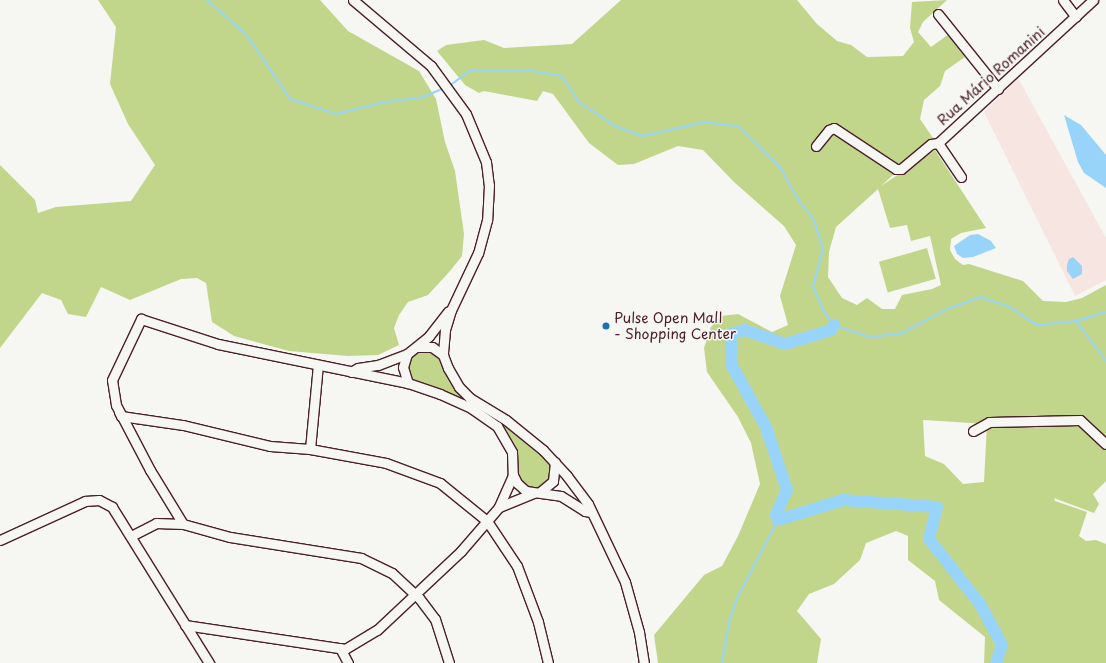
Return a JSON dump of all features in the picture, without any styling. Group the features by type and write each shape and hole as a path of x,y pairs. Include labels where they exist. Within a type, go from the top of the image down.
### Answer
{"street":[{"path":"353,0 431,66 450,89 470,121 486,162 489,191 482,243 451,310 444,336 443,355 451,374 464,393 519,430 555,462 578,489 609,546 625,582 637,626 644,663"},
{"path":"1063,0 1076,17"},
{"name":"Rua Mário Romanini","path":"961,177 938,143 1093,0"},
{"path":"938,14 998,89"},
{"path":"816,146 829,130 834,128 896,169 901,169 931,144 938,143"},
{"path":"351,372 358,368 378,365 407,354 415,348 451,310"},
{"path":"183,524 116,405 112,380 142,318 218,344 408,384 456,401 491,420 510,445 514,475 520,486 536,493 561,496 585,511 591,512"},
{"path":"415,348 432,347 443,355"},
{"path":"407,354 403,367 408,384"},
{"path":"310,449 318,365"},
{"path":"121,416 183,425 270,446 310,449 386,463 440,483 487,521 517,566 538,622 548,663"},
{"path":"973,431 989,422 1080,420 1106,444"},
{"path":"499,507 536,493 553,481 555,462"},
{"path":"185,625 345,649 377,630 487,521 499,507 514,475"},
{"path":"0,540 85,501 99,500 112,507 209,663"},
{"path":"131,536 156,523 183,524 230,537 361,558 392,573 415,594 436,619 449,663"},
{"path":"340,648 348,663"}],"shaded area":[{"path":"1018,78 1106,238 1106,280 1075,296 984,112"}],"green space":[{"path":"98,0 320,0 348,31 419,71 436,99 445,142 455,171 464,234 462,256 450,271 428,295 408,302 399,315 394,328 399,345 378,355 348,356 289,351 234,336 212,322 206,283 197,278 181,279 130,300 101,287 86,317 68,314 61,300 42,293 0,348 0,165 35,200 38,213 56,207 131,201 155,165 128,124 110,84 116,27"},
{"path":"621,0 797,0 817,24 837,41 851,45 867,57 903,56 914,42 910,28 912,2 947,0 923,22 918,32 931,47 949,34 965,57 945,71 940,86 924,100 920,119 933,138 881,186 935,150 986,228 961,233 951,239 950,250 955,259 963,265 969,264 1023,281 1043,301 1066,302 1082,298 1106,285 1106,481 1093,494 1099,504 1094,513 1054,498 1055,501 1087,512 1079,536 1086,541 1096,540 1106,544 1106,663 984,663 985,637 939,600 935,581 908,560 908,536 896,531 866,543 860,560 834,584 809,594 797,611 821,639 817,663 658,663 654,635 704,575 722,566 738,536 760,484 751,443 738,417 707,372 704,348 711,327 721,316 738,314 772,332 788,325 780,296 796,245 784,226 734,182 703,150 678,146 634,164 618,165 589,143 553,94 543,91 537,101 484,91 479,93 465,85 437,51 446,45 484,40 504,48 572,44","holes":["878,189 890,228 907,225 911,241 930,236 941,285 932,289 902,295 895,309 882,309 867,298 857,305 842,298 828,277 829,252 836,227","923,420 987,424 984,482 963,484 944,464 925,456"]},
{"path":"927,248 936,279 888,293 879,262"},
{"path":"420,351 432,351 441,359 447,377 464,400 413,379 408,365 413,355"},
{"path":"503,424 548,462 551,473 548,480 539,487 529,487 520,480 515,445"}],"water":[{"path":"1064,115 1081,125 1106,155 1106,188 1084,173 1078,162"},
{"path":"978,234 991,241 996,248 973,257 963,258 957,254 954,246 970,235"},
{"path":"1073,257 1082,266 1082,274 1073,279 1067,271 1067,265 1069,259"}],"waterway":[{"path":"207,0 246,34 290,99 336,114 385,102 423,97 444,88"},
{"path":"448,87 469,71 528,70 562,76 579,102 615,126 643,136 704,122 738,126 780,167 798,199 814,220 823,249 813,286 823,310 834,325 869,337 900,334 949,308 981,297 1010,307 1037,325 1076,321 1106,312"},
{"path":"1076,321 1106,361"},
{"path":"834,325 831,330 785,344 745,330 731,334 731,364 766,427 787,490 776,515 778,520 843,500 937,507 929,539 980,604 1002,645 996,663"},
{"path":"722,663 729,622 738,596 778,520"}],"place":[{"name":"Pulse Open Mall - Shopping Center","path":"606,326"}]}
